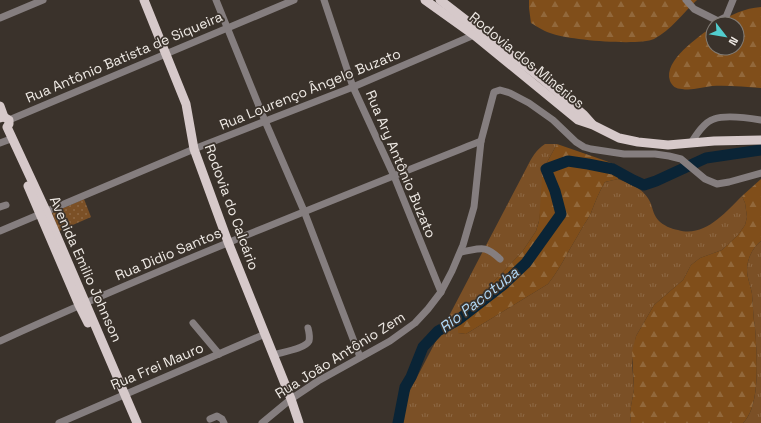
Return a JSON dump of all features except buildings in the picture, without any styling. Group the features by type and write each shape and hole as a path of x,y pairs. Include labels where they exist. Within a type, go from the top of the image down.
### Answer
{"main road":[{"name":"Rodovia do Calcário","path":"144,0 186,104 194,149 228,242 291,399 299,423"},
{"name":"Rodovia dos Minérios","path":"425,0 474,35 578,120 593,125 619,138 638,142 668,145 714,141 761,140"},
{"name":"Rodovia dos Minérios","path":"440,0 542,79 584,115 593,125"},
{"name":"Avenida Emilio Johnson","path":"0,106 4,123 82,304 137,423"},
{"name":"Avenida Emilio Johnson","path":"4,123 4,142 43,212"},
{"name":"Avenida Emilio Johnson","path":"123,395 131,423"}],"street":[{"path":"0,18 43,0"},
{"path":"216,0 265,121 304,211 360,357"},
{"name":"Rua Antônio Batista de Siqueira","path":"4,123 294,0"},
{"name":"Rua Ary Antônio Buzato","path":"324,0 354,87 394,176 441,292"},
{"path":"686,0 694,9 718,21 726,17 733,0"},
{"name":"Rua Lourenço Ângelo Buzato","path":"0,231 194,149 354,87 474,35"},
{"name":"Rua João Antônio Zem","path":"262,423 291,399 318,381 390,341 415,323 428,310 441,292 461,252 474,207 481,141 494,92 500,90 510,93 529,103 553,120 576,142 584,147 624,154 655,154 681,159 705,179 717,184 761,173"},
{"path":"691,144 700,129 713,119 722,117 752,118 761,120"},
{"name":"Rua Didio Santos","path":"0,341 82,304 228,242 481,141"},
{"path":"461,252 486,248 500,259"},
{"path":"192,323 219,354"},
{"path":"273,355 303,346 308,343 308,328"},
{"name":"Rua Frei Mauro","path":"60,423 265,334"},
{"path":"210,419 217,416 222,419 224,423"}],"green space":[{"path":"529,0 697,0 671,26 654,39 646,41 619,42 574,38 547,32 531,23"},
{"path":"761,7 761,88 708,86 686,89 674,87 670,81 669,73 672,65 677,57 691,43 705,32 705,56 745,56 745,16 731,16 749,9"},
{"path":"545,144 557,144 546,164 539,221 536,231 522,252 472,304 458,333 466,334 548,284 560,267 589,216 605,182 618,179 637,188 645,194 657,219 667,227 688,232 705,227 713,222 742,196 745,203 747,217 745,225 738,235 722,250 700,258 691,265 683,280 654,305 636,336 632,362 634,389 630,412 631,423 393,423 531,160 537,151"},
{"path":"557,144 616,165 618,179 605,182 589,216 560,267 548,284 466,334 458,333 458,326 464,312 522,252 536,231 539,221 542,178 546,164"},
{"path":"761,179 761,241 751,254 747,270 752,294 757,365 753,405 749,415 743,423 631,423 630,412 634,389 632,352 636,336 654,305 683,280 691,265 700,258 722,250 738,235 745,225 747,217 745,203 742,196"},
{"path":"84,199 91,217 59,231 52,213"},
{"path":"761,241 761,423 743,423 749,415 753,405 757,365 752,294 747,266 751,254"}],"waterway":[{"name":"Rio Pacotuba","path":"398,423 405,387 411,377 423,347 438,331 458,320 503,285 526,263 561,214 555,191 546,169 568,161 588,164 613,169 644,185 706,158 761,150"}]}
